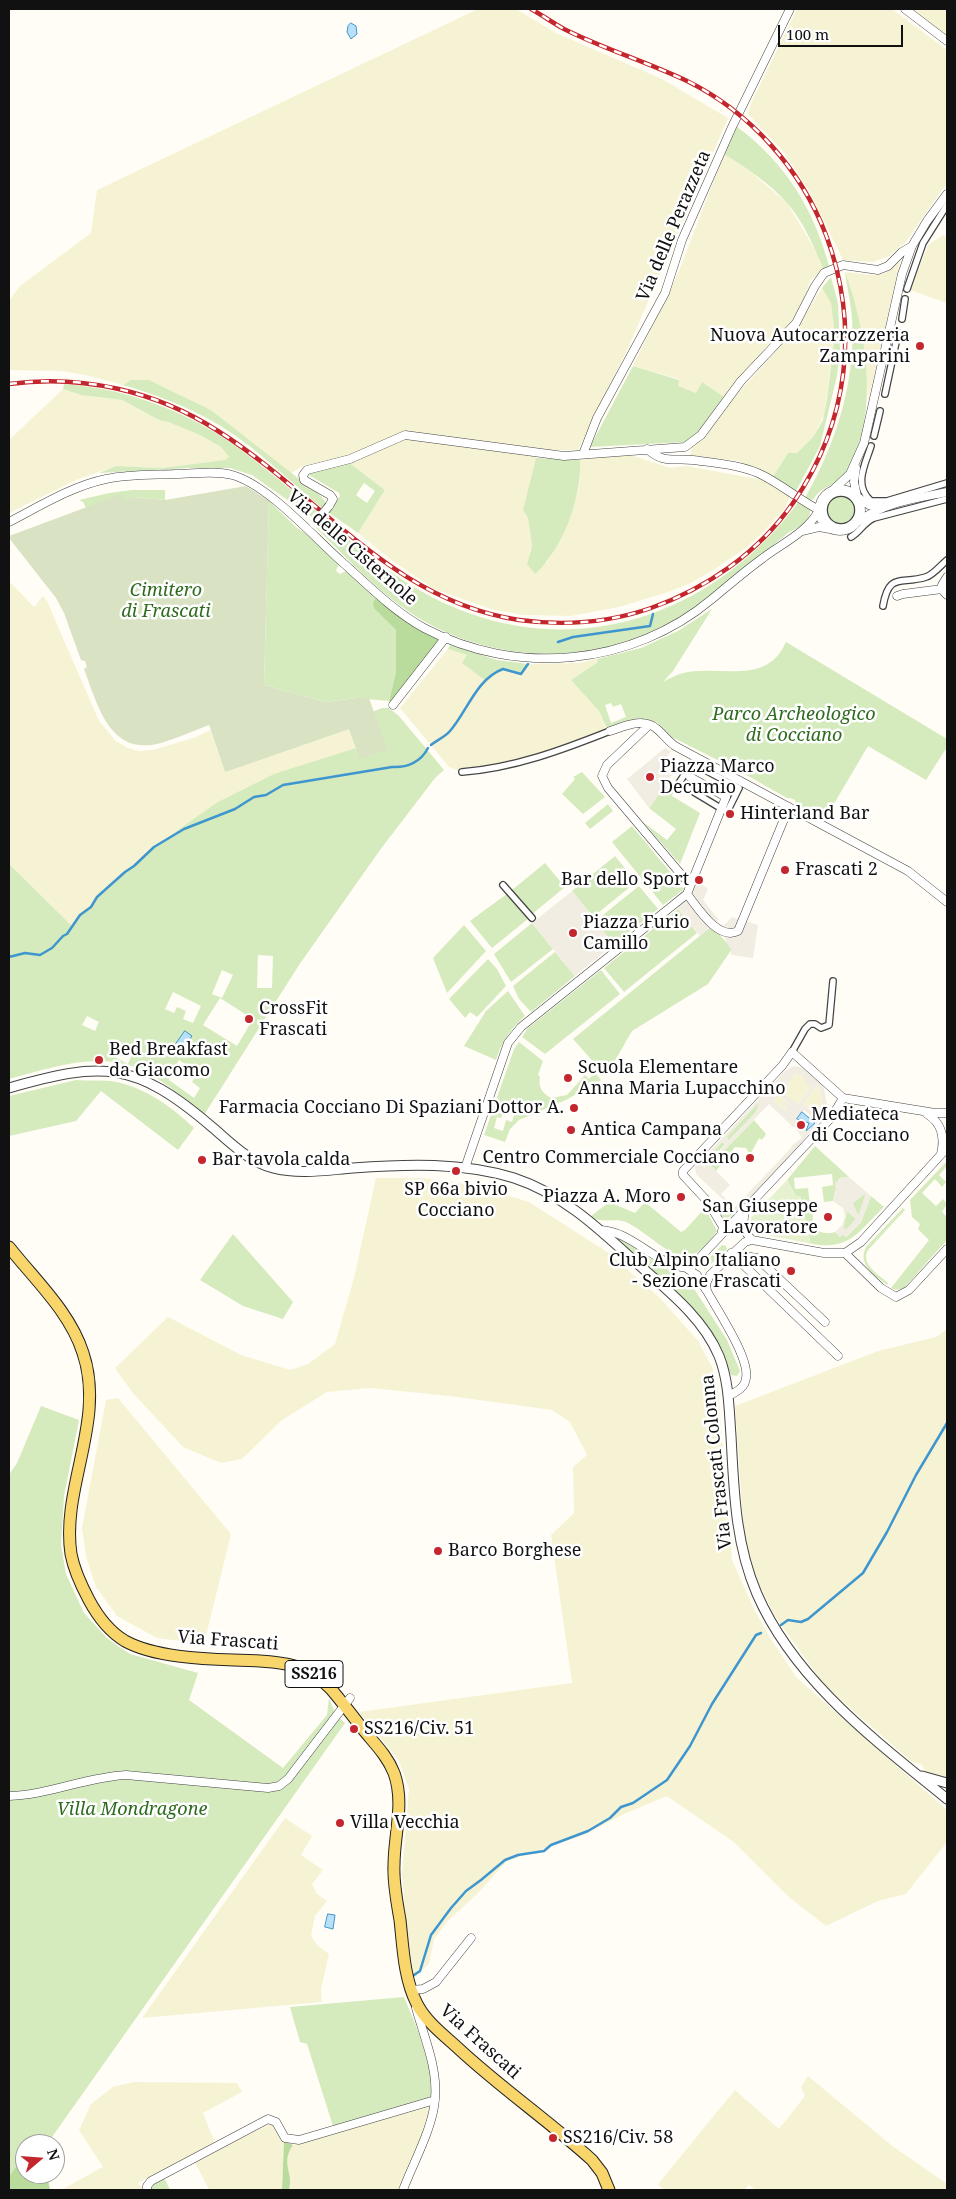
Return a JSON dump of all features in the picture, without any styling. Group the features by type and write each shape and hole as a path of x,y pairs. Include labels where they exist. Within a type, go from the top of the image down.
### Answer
{"main road":[{"name":"Via Frascati","path":"9,1247 68,1321 81,1346 88,1367 90,1393 88,1422 72,1511 70,1536 76,1574 88,1599 100,1617 124,1640 150,1650 189,1657 274,1661 296,1665 322,1681 347,1702 385,1756 396,1781 400,1810 394,1872 405,1959 411,1990 420,2009 432,2024 478,2067 592,2160 602,2173 609,2190"}],"street":[{"name":"Via delle Perazzeta","path":"583,454 597,418 664,293 682,240 728,136 790,9"},
{"path":"905,9 947,41"},
{"name":"Via delle Cisternole","path":"854,525 861,514 861,506 854,482 857,462 871,414 902,274 912,246 927,221 947,194"},
{"path":"908,289 923,243 947,205"},
{"name":"Via delle Cisternole","path":"311,527 333,499 330,495 304,480 303,475 307,470 350,459 405,435 564,456 685,447 701,435 741,381 796,322 824,273 843,265 878,270 888,266 902,252 912,246"},
{"path":"902,319 906,299"},
{"path":"885,394 898,333"},
{"path":"874,436 880,411"},
{"path":"871,446 860,478 860,485 870,501 893,500 947,483"},
{"path":"647,449 656,458 672,461 690,460 738,467 762,475 819,510 823,523 838,529 852,524 858,514 856,502 848,494 843,493 832,496 828,499 824,509 827,519 838,529"},
{"name":"Via delle Cisternole","path":"9,522 70,492 104,479 214,473 230,475 250,483 311,527 379,595 424,628 475,649 514,657 544,659 587,656 637,642 692,615 761,559 810,524 819,510 821,500 826,493 845,481 857,462"},
{"path":"834,489 847,489 869,505 889,506 947,490"},
{"path":"851,537 860,532 874,518 947,499"},
{"name":"Via delle Cisternole","path":"797,533 819,527 849,529 872,512 889,506"},
{"path":"883,606 885,593 890,584 927,577 947,560"},
{"path":"897,596 945,592 943,581 947,576"},
{"path":"393,705 446,637"},
{"path":"462,772 492,770 553,754 633,723 649,725 656,728 676,746 908,871 947,902"},
{"path":"649,725 604,769 604,782 689,881"},
{"path":"692,763 739,788 727,812 721,808 679,783 692,763"},
{"path":"465,1168 508,1043 531,1018 687,894 689,881 726,797 690,777"},
{"path":"608,801 615,796"},
{"path":"687,894 714,924 725,933 732,934 738,931 789,807"},
{"path":"503,885 532,918"},
{"path":"720,1237 723,1227 708,1202 683,1176 683,1171 782,1066 810,1024 816,1024 821,1028 828,1026 833,980"},
{"path":"792,1052 843,1098 922,1111 947,1113"},
{"name":"Via Frascati Colonna","path":"9,1088 74,1071 118,1072 144,1081 164,1091 198,1115 246,1156 272,1168 306,1172 395,1165 465,1168 512,1178 540,1188 567,1204 600,1230 670,1293 701,1326 719,1355 728,1396 738,1534 750,1577 763,1607 789,1649 820,1688 947,1799"},
{"path":"686,1268 695,1265 831,1118 843,1098"},
{"path":"922,1111 935,1119 943,1135 940,1156"},
{"path":"707,1291 706,1284 710,1275 732,1253 748,1241 824,1253 845,1253 860,1242 947,1148"},
{"path":"746,1210 743,1220 748,1241"},
{"path":"600,1230 616,1231 666,1261 686,1268 698,1275 737,1346 746,1371 744,1385 738,1391 728,1396"},
{"path":"845,1253 881,1288 896,1297 909,1290 947,1249"},
{"path":"732,1253 838,1356"},
{"path":"738,1260 744,1256 757,1258 825,1322"},
{"path":"9,1796 29,1794 105,1777 126,1775 275,1787 283,1784 288,1779 347,1702"},
{"name":"Via Frascati Colonna","path":"917,1774 947,1783"},
{"path":"403,2190 429,2124 435,2100 433,2067 411,1990 423,1989 436,1982 471,1938"},
{"path":"147,2190 148,2184 158,2177 268,2119 276,2122 285,2138 296,2141 435,2100"}],"shaded area":[{"path":"478,9 516,9 556,33 662,79 728,118 627,350 578,450 538,450 523,510 528,518 532,546 529,554 547,563 558,543 578,493 580,460 627,454 671,468 686,466 763,480 790,497 783,511 759,536 747,547 715,569 691,583 619,607 571,616 522,615 491,609 434,589 390,559 358,533 385,490 341,457 303,466 291,473 211,410 149,380 131,380 123,385 62,371 9,370 9,301 20,286 91,233 97,190"},
{"path":"797,9 892,9 947,50 947,183 905,243 889,256 873,262 843,260 808,189 783,151 748,114 751,103"},
{"path":"913,9 947,9 947,36 919,14"},
{"path":"724,154 752,173 787,203 817,253 824,270 811,280 802,304 788,327 768,345 724,397 702,382 696,393 677,386 679,379 633,366 679,271"},
{"path":"943,235 947,238 947,303 907,289 909,283 913,283 928,245"},
{"path":"900,261 868,402 866,357 845,272 871,275 884,274"},
{"path":"822,288 831,303 835,335 824,415 813,437 797,453 787,454 772,478 740,461 690,456 692,447 705,438 730,402 797,328"},
{"path":"63,389 81,395 122,400 159,420 200,435 221,447 229,457 226,460 162,468 116,466 76,480 9,513 9,440"},
{"path":"9,581 34,607 43,596 47,601 99,721 116,741 128,748 138,751 153,750 196,737 210,730 225,772 349,729 356,748 216,803 154,847 96,898 91,907 80,915 72,926 9,864"},
{"path":"448,649 467,655 486,681 494,673 503,669 516,673 527,668 528,664 579,663 597,659 598,662 571,680 599,711 608,734 554,755 492,771 460,774 460,771 449,767 400,708"},
{"name":"Piazza Marco Decumio","path":"665,748 671,751 662,765 673,773 649,808 627,779"},
{"path":"690,875 708,889 703,900 719,920 700,936 671,900 684,889 686,880"},
{"name":"Piazza Furio Camillo","path":"572,891 614,944 575,976 532,923"},
{"path":"732,917 758,925 753,958 731,955 731,949 726,942 723,926"},
{"path":"794,1066 803,1068 823,1083 827,1104 829,1104 828,1111 790,1156 728,1222 726,1221 735,1211 696,1174 695,1167 785,1071","holes":["796,1073 803,1077 806,1084 811,1087 798,1104 782,1092","817,1085 820,1090 823,1107 825,1108 821,1117 803,1104","779,1095 790,1104 784,1101 782,1103 787,1107 785,1110 774,1102","759,1102 756,1112 729,1140 727,1137","769,1104 795,1127 802,1138 791,1146 735,1207 721,1194 730,1185 710,1165","804,1110 818,1121 806,1131 795,1126 797,1118","722,1142 725,1145 706,1165 710,1170 702,1164"]},
{"path":"796,1073 803,1077 811,1087 798,1104 782,1092"},
{"path":"817,1085 820,1090 823,1107 825,1108 821,1118 803,1104"},
{"path":"779,1095 790,1104 783,1103 788,1107 785,1110 774,1102"},
{"path":"849,1177 871,1196 861,1222 847,1237 843,1234 840,1237 835,1232 842,1225 845,1216 843,1208 833,1201 836,1192 835,1182 839,1182 839,1178","holes":["866,1193 859,1215 858,1215 853,1203","847,1211 856,1219 846,1230 843,1227"]},
{"path":"376,1178 422,1178 475,1185 529,1202 607,1252 660,1298 698,1341 712,1367 718,1389 732,1560 754,1609 770,1638 797,1678 947,1810 947,1842 906,1894 878,1901 826,1926 790,1898 735,1843 667,1796 624,1814 584,1835 507,1861 480,1891 447,1922 434,1939 429,1964 414,1978 402,1874 409,1789 399,1761 359,1712 572,1683 551,1535 574,1513 573,1467 587,1455 570,1422 552,1410 450,1396 370,1388 327,1392 282,1420 242,1459 221,1463 183,1447 132,1392 115,1368 168,1317 241,1355 290,1370 308,1364 335,1344 354,1278"},
{"path":"947,1329 947,1778 926,1772 921,1764 912,1762 825,1686 774,1615 753,1571 744,1536 735,1406 878,1351 936,1337"},
{"path":"118,1398 231,1534 204,1644 157,1638 117,1616 96,1587 86,1557 82,1528 106,1400"},
{"path":"285,1818 312,1836 301,1855 323,1870 312,1884 317,1894 327,1901 315,1916 311,1936 317,1945 329,1954 321,1989 322,2002 142,2018"},
{"path":"808,2076 891,2145 947,2184 947,2190 755,2190 749,2185 744,2190 664,2190 658,2184 735,2090 779,2129 805,2096 801,2087"},
{"path":"134,2082 237,2083 242,2092 203,2113 215,2143 138,2183 144,2190 61,2190 103,2167 79,2130 91,2104 113,2087"},
{"path":"430,2108 427,2122 401,2190 289,2190 287,2161 288,2152 293,2145"},
{"path":"270,2124 274,2124 284,2141 282,2190 209,2190 195,2162"}],"green space":[{"path":"736,126 770,156 796,189 816,227 830,269 824,270 803,225 786,202 764,182 724,154"},
{"path":"845,272 853,296 864,347 867,401 863,427 856,452 845,475 838,482 821,491 813,500 805,498 835,434 842,411 851,365 852,318"},
{"path":"831,277 838,303 840,349 837,376 820,446 795,493 772,478 788,453 797,453 813,437 823,420 835,335 831,303 822,288"},
{"path":"633,366 679,380 678,386 696,393 702,382 724,397 698,434 686,442 590,447"},
{"path":"131,380 149,380 211,410 321,496 327,504 323,509 255,451 212,421 169,400 123,385"},
{"path":"64,384 110,390 176,412 218,434 237,447 320,514 316,519 313,518 252,475 230,468 190,468 99,473 116,466 162,468 225,460 229,457 221,447 200,435 159,420 122,400 81,395 63,389"},
{"path":"536,458 580,460 580,474 578,490 569,522 554,551 535,574 527,564 532,546 528,518 523,510"},
{"path":"348,462 385,490 358,533 328,512 340,496 339,493 309,475 312,472","holes":["364,483 375,491 367,503 356,495"]},
{"name":"Cimitero di Frascati","path":"246,486 269,501 264,685 325,702 369,698 387,749 360,759 349,729 225,772 209,725 161,743 144,745 129,743 118,735 101,712 84,669 87,667 85,661 81,660 64,613 56,598 9,538 9,536 122,494 125,501 134,497 165,500"},
{"path":"132,490 165,490 165,500 135,497 125,501 86,508 83,502 79,500 109,493"},
{"path":"841,493 848,494 853,498 857,503 857,517 853,522 848,526 841,527 834,526 829,522 825,517 824,510 825,503 829,498 834,494"},
{"path":"269,501 339,564 336,571 340,574 346,571 376,598 373,602 375,608 396,630 396,672 389,701 356,698 325,702 264,685"},
{"path":"799,501 810,510 806,521 788,533 736,577 680,617 649,633 617,645 549,654 481,645 448,633 417,617 376,586 315,527 323,518 375,560 416,588 430,596 481,617 532,628 583,629 632,620 679,602 723,576 764,542"},
{"path":"376,598 439,640 391,703 389,701 396,672 396,630 374,608 373,602"},
{"name":"Parco Archeologico di Cocciano","path":"712,609 673,671 663,682 680,674 694,671 739,671 766,665 777,656 786,642 947,739 947,747 926,780 868,746 825,819 796,805 795,800 787,798 672,737 658,723 639,718 607,729 599,711 571,680 598,662 597,659 641,648 678,631","holes":["611,703 613,707 621,704 626,717 611,723 605,705"]},
{"path":"450,645 497,660 528,664 521,674 498,671 486,681 462,663 467,655 448,649"},
{"path":"382,708 389,708 399,716 444,770 435,778 380,850 299,965 204,1115 164,1083 143,1071 119,1063 92,1061 78,1063 9,1079 9,864 72,926 80,915 91,907 96,898 154,847 216,803 274,774 356,748 349,729 225,772","holes":["258,955 273,956 272,988 257,988","222,970 233,975 222,998 212,994","173,992 201,1006 193,1023 183,1019 186,1011 177,1007 174,1013 165,1009","220,998 253,1019 237,1046 203,1025","87,1016 99,1022 95,1031 82,1025","121,1046 133,1052 128,1064 115,1057","179,1060 198,1073 192,1082 200,1088 194,1098 169,1080"]},
{"path":"582,772 605,797 583,814 562,794 575,779 573,777"},
{"path":"665,785 674,791 672,796 700,813 680,864 643,822 667,840 676,829 649,808"},
{"path":"608,804 613,811 590,829 585,823"},
{"path":"632,826 684,889 663,905 612,842"},
{"path":"615,856 636,882 593,917 572,891"},
{"path":"545,863 565,887 531,915 512,890"},
{"path":"639,886 658,909 606,950 593,923"},
{"path":"508,893 529,918 492,948 470,921"},
{"path":"678,909 697,933 624,992 604,968"},
{"path":"532,923 553,949 511,982 494,954"},
{"path":"464,925 486,951 447,993 433,958"},
{"path":"712,926 732,949 708,984 632,1031 606,1076 573,1039"},
{"path":"555,952 575,976 531,1012 519,999 513,986"},
{"path":"488,959 497,969 506,986 477,1017 470,1012 465,1018 449,999"},
{"path":"601,970 620,994 545,1054 522,1037 528,1028"},
{"path":"508,991 525,1016 507,1036 496,1060 464,1046 486,1011"},
{"path":"519,1042 543,1061 538,1075 540,1077 540,1087 551,1098 567,1095 585,1075 589,1079 593,1075 582,1060 584,1058 601,1080 566,1100 519,1120 510,1129 505,1142 484,1135 514,1049","holes":["504,1108 515,1112 512,1122 506,1120 503,1131 494,1128 497,1117 501,1118"]},
{"path":"76,1080 111,1081 134,1087 156,1098 194,1128 178,1150 101,1091 76,1121 9,1136 9,1096"},
{"path":"761,1100 756,1112 729,1140 726,1137"},
{"path":"754,1120 766,1134 762,1140 759,1138 750,1155 746,1148 735,1147 716,1171 710,1165"},
{"path":"722,1142 725,1144 706,1165 712,1171 702,1164"},
{"path":"815,1146 849,1177 839,1178 833,1201 824,1202 822,1187 833,1185 832,1174 794,1178 795,1189 808,1188 810,1206 814,1210 813,1221 817,1229 824,1233 835,1232 840,1237 843,1234 846,1237 861,1222 871,1196 884,1207 851,1238 833,1245 808,1243 810,1241 800,1196 796,1196 787,1180"},
{"path":"947,1161 947,1166 939,1175 946,1182 942,1187 935,1179 922,1193 936,1206 943,1199 947,1204 942,1212 947,1217 947,1240 905,1287 898,1290 893,1289 891,1288 929,1240 918,1229 920,1224 912,1217 910,1200"},
{"path":"787,1180 796,1196 800,1196 810,1242 808,1243 756,1233 750,1227 751,1218"},
{"path":"866,1193 859,1215 856,1213 852,1203"},
{"path":"725,1201 735,1211 725,1221 717,1209"},
{"path":"609,1202 635,1213 645,1202 681,1232 705,1208 717,1231 705,1246 694,1254 684,1256 664,1248 624,1221 599,1220 590,1217"},
{"path":"903,1208 905,1210 868,1250 866,1255 868,1264 888,1283 887,1285 869,1269 864,1259 864,1253 866,1247"},
{"path":"847,1211 856,1219 846,1230 843,1228"},
{"path":"233,1234 293,1302 283,1319 243,1306 200,1280"},
{"path":"615,1236 691,1284 727,1340 740,1371 737,1376 731,1375 714,1340"},
{"path":"722,1245 726,1246 727,1249 705,1270 702,1266"},
{"name":"Villa Mondragone","path":"41,1406 79,1420 64,1496 61,1545 66,1574 84,1613 108,1639 130,1654 198,1673 189,1700 283,1768 327,1715 329,1698 336,1715 345,1723 54,2134 15,2134 15,2184 9,2190 9,1475 17,1463"},
{"path":"404,1997 427,2059 430,2072 431,2097 333,2126 307,2044 300,2042 290,2007"},
{"path":"284,2141 293,2145 289,2151 287,2163 290,2178 289,2190 282,2190"},
{"path":"15,2168 15,2184 49,2184 50,2190 9,2190 9,2177"},
{"path":"164,2177 170,2190 149,2190 149,2186"}],"water":[{"path":"351,23 356,26 357,34 351,39 347,32 348,26"},
{"path":"185,1031 192,1036 183,1049 176,1044"},
{"path":"802,1112 815,1123 806,1131 809,1123 797,1119"},
{"path":"328,1914 335,1915 333,1929 325,1927"}],"waterway":[{"path":"558,642 573,637 650,626 653,614"},
{"path":"431,745 450,731 486,680 503,669 521,674 528,664"},
{"path":"9,957 25,953 40,955 52,948 67,934 80,915 91,907 97,897 154,847 184,829 235,809 254,797 266,795 283,785 408,765 422,757 428,748"},
{"path":"781,1625 788,1620 801,1622 808,1619 863,1573 887,1532 916,1475 947,1423"},
{"path":"414,1975 420,1971 431,1935 451,1908 466,1891 505,1860 518,1855 544,1851 551,1845 588,1831 610,1818 621,1807 633,1803 667,1780 690,1746 712,1704 756,1635 761,1633"}],"railway":[{"path":"9,384 36,382 91,384 144,396 194,417 256,457 359,543 394,569 432,591 473,609 536,622 569,623 602,620 635,613 672,600 730,567 764,538 793,503 812,472 827,440 837,407 843,373 845,338 843,304 837,269 826,235 803,187 788,165 771,145 732,109 687,81 579,36 531,9"}],"place":[{"name":"Nuova Autocarrozzeria Zamparini","path":"920,346"},
{"name":"Piazza Marco Decumio","path":"650,777"},
{"name":"Hinterland Bar","path":"730,814"},
{"name":"Frascati 2","path":"785,870"},
{"name":"Bar dello Sport","path":"699,880"},
{"name":"Piazza Furio Camillo","path":"573,933"},
{"name":"CrossFit Frascati","path":"249,1019"},
{"name":"Bed Breakfast da Giacomo","path":"99,1060"},
{"name":"Scuola Elementare Anna Maria Lupacchino","path":"568,1078"},
{"name":"Farmacia Cocciano Di Spaziani Dottor A.","path":"574,1108"},
{"name":"Mediateca di Cocciano","path":"801,1125"},
{"name":"Antica Campana","path":"571,1130"},
{"name":"Centro Commerciale Cocciano","path":"750,1158"},
{"name":"Bar tavola calda","path":"202,1160"},
{"name":"SP 66a bivio Cocciano","path":"456,1171"},
{"name":"Piazza A. Moro","path":"681,1197"},
{"name":"San Giuseppe Lavoratore","path":"828,1217"},
{"name":"Club Alpino Italiano - Sezione Frascati","path":"791,1271"},
{"name":"Barco Borghese","path":"438,1551"},
{"name":"SS216/Civ. 51","path":"354,1729"},
{"name":"Villa Vecchia","path":"340,1823"},
{"name":"SS216/Civ. 58","path":"553,2138"}]}
